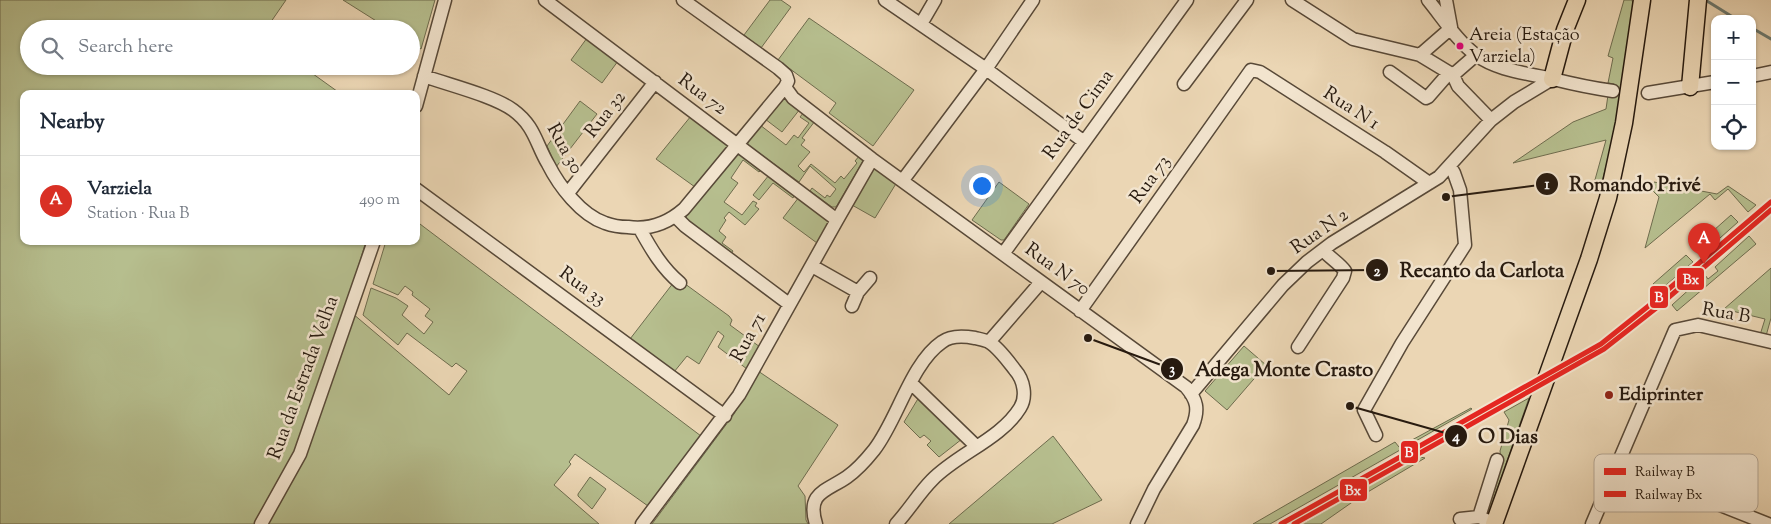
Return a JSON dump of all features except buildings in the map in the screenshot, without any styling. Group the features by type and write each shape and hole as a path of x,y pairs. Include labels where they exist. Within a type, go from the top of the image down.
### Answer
{"main road":[{"path":"1552,79 1565,30 1577,0"},
{"path":"1489,521 1542,392 1589,259 1608,198 1624,123 1642,0"},
{"path":"1690,87 1698,0"}],"street":[{"path":"420,91 445,0"},
{"name":"Rua 72","path":"545,0 837,220"},
{"name":"Rua N 70","path":"683,0 786,75 788,81 785,87 793,98 1080,311 1186,387 1191,394"},
{"path":"885,0 986,69 1083,141"},
{"path":"921,24 935,0"},
{"path":"903,180 986,69 1033,0"},
{"name":"Rua de Cima","path":"1003,254 1083,141 1187,0"},
{"path":"1184,84 1247,0"},
{"path":"1292,0 1353,39 1420,55 1451,74 1458,86 1491,120"},
{"path":"1428,0 1476,55 1506,68 1573,85 1613,90"},
{"path":"1446,0 1451,28"},
{"path":"1420,55 1451,28"},
{"path":"1390,72 1426,98 1451,74 1476,55"},
{"name":"Rua N 1","path":"1251,70 1260,72 1429,183"},
{"name":"Rua 73","path":"1080,311 1251,70"},
{"path":"1756,75 1771,72"},
{"name":"Rua 30","path":"424,76 492,100 513,110 533,130 547,163 558,181 586,212 603,223 640,229 650,227 675,216"},
{"name":"Rua N 2","path":"1191,394 1283,286 1307,262 1444,173 1491,120 1514,102 1552,79"},
{"name":"Rua 32","path":"568,193 655,82"},
{"path":"1648,94 1711,83"},
{"path":"785,87 684,209 675,216 789,304"},
{"name":"Rua 71","path":"642,524 739,395 872,158"},
{"path":"1376,436 1364,410 1402,343 1465,245 1460,190 1450,166"},
{"name":"Rua 33","path":"420,192 725,416"},
{"path":"640,229 668,273 680,282"},
{"name":"Rua da Estrada Velha","path":"261,524 300,454 373,245"},
{"path":"1298,347 1343,278 1345,271 1342,266 1331,259 1323,250"},
{"path":"812,266 858,292"},
{"path":"852,306 858,292 870,278"},
{"path":"989,342 1041,282"},
{"name":"Rua B","path":"1621,454 1675,330 1698,326 1771,342"},
{"path":"816,524 812,511 816,499 826,488 847,478 868,458 881,440 925,360 942,342 950,338 967,337 989,342 1018,372 1024,392 1020,409 1006,425 932,480 896,524"},
{"path":"911,383 976,446"},
{"path":"1137,524 1154,489 1193,425 1197,414 1191,394"},
{"path":"1460,519 1489,521 1497,460"},
{"name":"Rua B","path":"1592,524 1597,512"},
{"path":"1738,512 1768,524"}],"green space":[{"path":"0,0 286,0 272,20 20,20 20,75 315,75 335,90 20,90 20,245 365,245 346,308 449,395 467,371 456,363 452,367 407,333 398,345 363,315 371,288 396,298 408,306 402,315 424,334 433,322 425,316 430,309 412,295 413,292 405,286 398,295 373,284 385,245 420,245 420,224 701,436 648,506 575,454 569,462 571,464 554,485 599,524 0,524"},
{"path":"343,0 435,0 421,49 420,20 375,20"},
{"path":"770,0 781,0 791,7 761,48 744,35"},
{"path":"1624,0 1632,0 1633,4 1617,116 1602,182 1598,187 1593,187 1606,140 1513,163 1573,122 1606,109 1608,95 1614,95 1614,84 1608,83 1613,58 1608,56"},
{"path":"809,18 914,90 873,146 829,113 836,103 778,60"},
{"path":"587,38 618,61 602,83 571,60"},
{"path":"786,98 800,109 782,132 765,119 782,99"},
{"path":"580,101 597,114 556,167 547,146"},
{"path":"804,112 815,121 802,138 805,140 801,145 810,152 798,166 804,172 811,164 835,183 841,176 844,179 857,163 855,161 860,155 863,161 836,207 832,207 810,191 812,188 825,198 827,195 830,197 836,189 810,166 799,182 748,145 748,140 760,125 786,145 794,135 798,138 809,123 800,117"},
{"path":"691,116 727,143 727,147 695,187 656,159"},
{"path":"738,154 741,154 762,169 759,172 743,160 731,178 738,183 724,202 742,215 753,201 757,203 755,206 759,209 745,225 729,212 724,218 726,220 719,231 726,237 722,243 733,251 731,254 687,221 686,215"},
{"path":"880,169 897,182 875,218 852,205 870,171"},
{"path":"769,175 795,194 793,198 773,183 759,200 753,195"},
{"path":"999,182 1029,204 1004,240 1001,240 972,220"},
{"path":"1654,182 1717,194 1728,186 1756,205 1748,212 1728,189 1715,200 1710,194 1645,248 1659,197 1652,190"},
{"path":"799,197 828,219 829,223 817,243 783,218"},
{"path":"1731,215 1738,222 1703,253 1696,246"},
{"path":"1749,236 1756,244 1677,311 1672,305 1705,275 1708,279 1718,271 1715,267"},
{"path":"1686,255 1693,262 1659,291 1653,284"},
{"path":"1771,268 1771,318 1766,336 1760,335 1765,319 1724,309"},
{"path":"677,278 729,316 732,320 730,325 760,347 747,369 718,347 724,336 718,331 699,364 687,356 674,372 630,339"},
{"path":"1244,346 1266,365 1227,410 1205,391"},
{"path":"758,371 838,425 798,486 805,496 806,520 808,524 652,524 734,414"},
{"path":"919,397 962,439 939,457 927,445 931,441 924,435 920,438 904,422"},
{"path":"1529,398 1488,515 1485,509 1501,459 1500,451 1509,420 1504,412"},
{"path":"1471,408 1270,524 1253,524 1395,442 1399,447"},
{"path":"1053,436 1102,500 1052,524 949,524"},
{"path":"1420,457 1425,458 1361,496 1321,524 1302,524"},
{"path":"590,477 606,489 592,509 578,496"}],"waterway":[{"path":"1707,1 1730,15"},
{"path":"1756,30 1771,39"}],"rail line":[{"name":"B","path":"1281,524 1601,344 1771,202"},
{"name":"Bx","path":"1294,524 1604,349 1655,309 1771,210"}],"place":[{"name":"Areia (Estação Varziela)","path":"1460,46"},
{"name":"Romando Privé","path":"1446,197"},
{"name":"Varziela","path":"1704,264"},
{"name":"Recanto da Carlota","path":"1271,271"},
{"name":"Adega Monte Crasto","path":"1088,338"},
{"name":"Ediprinter","path":"1609,395"},
{"name":"O Dias","path":"1350,406"}]}
